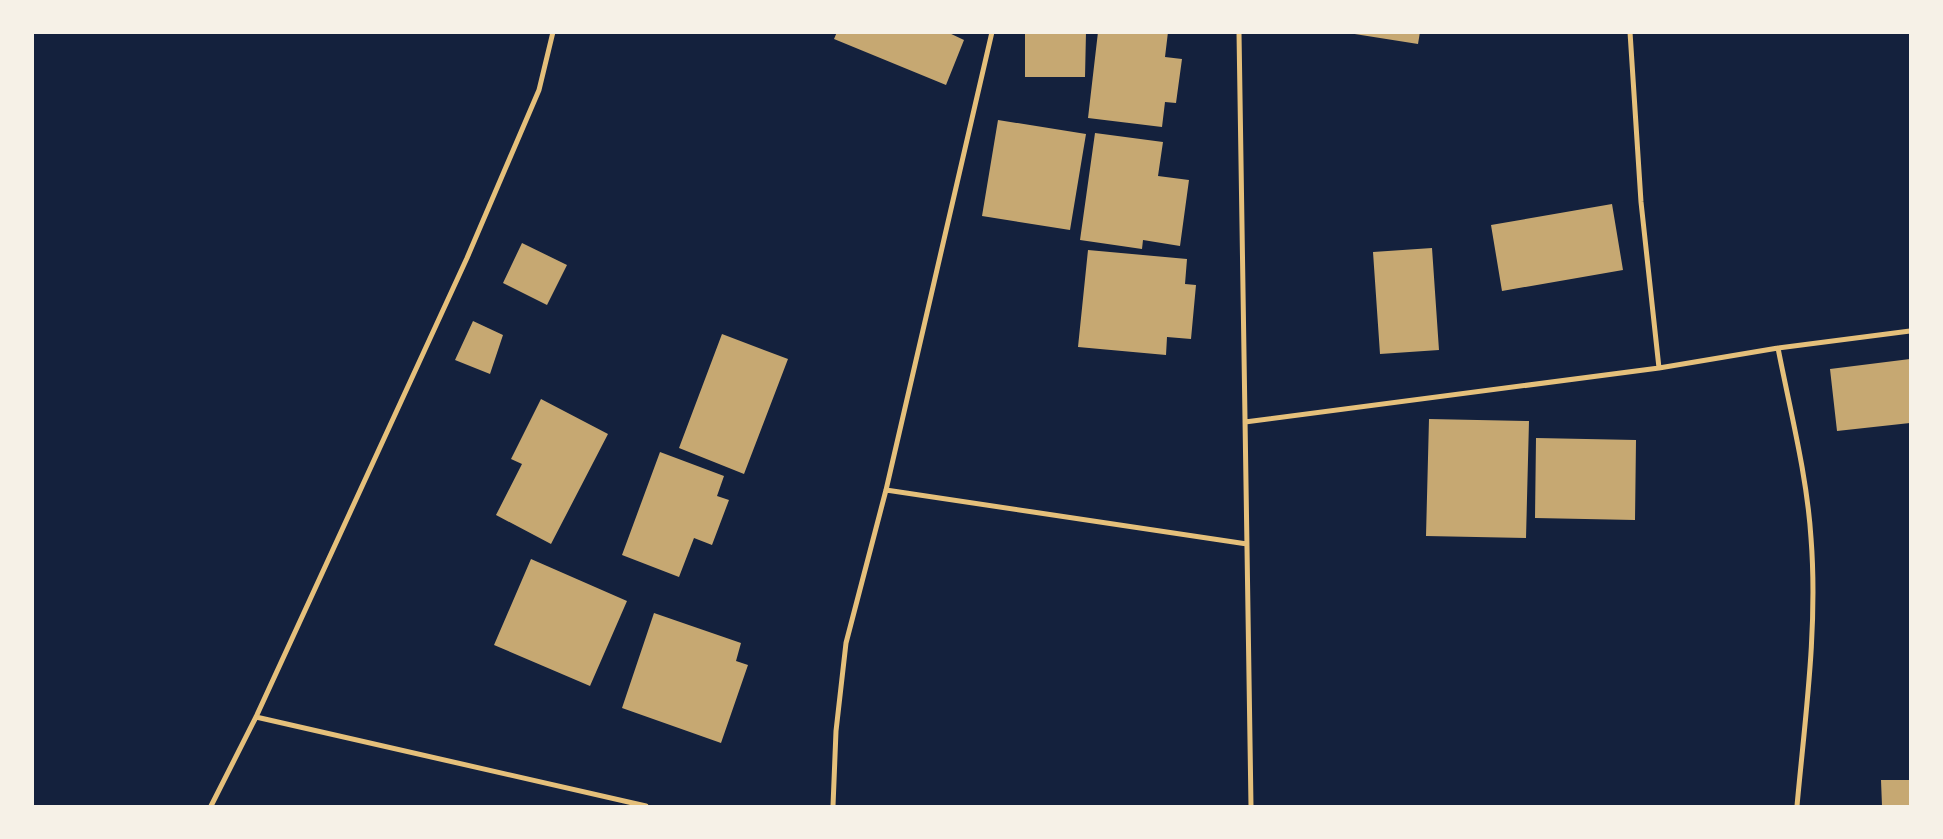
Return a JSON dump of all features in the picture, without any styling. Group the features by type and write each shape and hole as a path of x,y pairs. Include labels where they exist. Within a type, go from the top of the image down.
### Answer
{"street":[{"path":"211,806 256,717 474,241 539,90 553,32"},
{"path":"834,806 836,731 846,643 886,490 992,32"},
{"path":"1239,32 1250,806"},
{"path":"1630,32 1641,202 1659,368"},
{"path":"1245,422 1659,368 1778,348 1910,331"},
{"path":"1778,348 1801,467 1811,538 1813,614 1798,806"},
{"path":"886,490 1247,544"},
{"path":"256,717 646,806"}],"building":[{"path":"837,32 947,32 964,40 946,85 834,39"},
{"path":"1025,32 1086,32 1085,77 1025,77"},
{"path":"1098,32 1168,32 1165,57 1182,59 1176,103 1165,102 1162,127 1088,118"},
{"path":"1342,32 1420,32 1418,44"},
{"path":"998,120 1086,134 1070,230 982,216"},
{"path":"1095,133 1163,142 1158,176 1189,180 1180,246 1143,240 1142,249 1080,240"},
{"path":"1612,204 1623,270 1502,291 1491,225"},
{"path":"522,243 567,265 547,305 503,283"},
{"path":"1432,248 1439,350 1380,354 1373,252"},
{"path":"1088,250 1187,259 1185,284 1196,285 1191,339 1167,337 1166,355 1078,347"},
{"path":"473,321 503,335 490,374 455,360"},
{"path":"722,334 788,359 744,474 679,448"},
{"path":"1910,359 1910,423 1837,431 1830,369"},
{"path":"541,399 608,434 551,544 496,515 522,464 511,459"},
{"path":"1429,419 1529,421 1526,538 1426,536"},
{"path":"1536,438 1636,440 1635,520 1535,518"},
{"path":"660,452 724,476 717,496 729,500 712,545 694,538 679,577 622,555"},
{"path":"531,559 627,601 590,686 494,645"},
{"path":"654,613 741,643 736,661 748,665 721,743 622,708"},
{"path":"1881,780 1910,780 1910,806 1882,806"}]}
